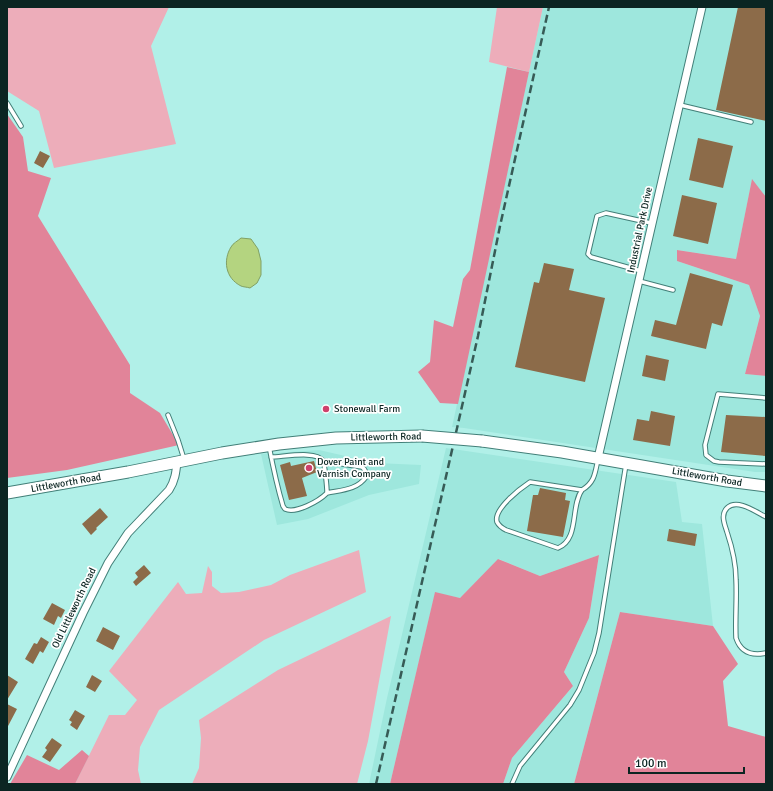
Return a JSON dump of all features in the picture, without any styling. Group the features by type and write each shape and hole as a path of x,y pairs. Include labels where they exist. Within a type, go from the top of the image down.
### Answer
{"main road":[{"name":"Littleworth Road","path":"7,493 269,445 336,438 422,436 482,441 598,458 727,481 766,486"}],"street":[{"name":"Industrial Park Drive","path":"598,458 678,105 702,7"},
{"name":"Old Littleworth Road","path":"7,777 83,613 108,563 128,533 169,490 173,484 181,461"}],"lane":[{"path":"7,102 21,126"},
{"path":"678,105 752,122"},
{"path":"641,271 590,257 588,254 598,216 600,214 606,213 652,223"},
{"path":"639,281 673,290"},
{"path":"766,398 718,394 704,444 706,455 714,461 766,464"},
{"path":"168,415 178,440 181,461"},
{"path":"269,445 271,457 276,481 285,509 293,510 311,504 318,501 327,493 358,485 366,477 365,469 362,467 323,461 315,455 271,457"},
{"path":"582,490 530,482 510,498 501,509 497,517 497,522 500,527 506,530 558,548 568,542 571,535 577,498 582,490 592,482 598,458"},
{"path":"323,461 327,493"},
{"path":"513,784 520,766 570,705 588,673 599,633 626,463"},
{"path":"766,517 746,506 740,505 726,508 723,515 734,560 736,579 736,638 740,647 748,653 758,655 766,653"}],"shaded area":[{"path":"7,7 169,7 151,46 176,144 54,168 39,111 7,91"},
{"path":"497,7 543,7 529,72 489,62"},
{"path":"543,7 766,7 766,197 752,180 736,259 678,250 677,261 749,285 760,316 745,374 766,376 766,472 755,472 452,427"},
{"path":"507,67 529,72 458,404 440,403 418,372 430,362 434,320 453,327 463,279 470,270"},
{"path":"7,114 23,137 28,171 51,178 38,216 130,365 130,393 160,413 179,445 67,470 7,478"},
{"path":"752,179 766,197 766,376 745,374 760,316 749,285 677,261 677,250 736,259"},
{"path":"241,238 251,239 258,249 261,261 261,275 257,283 250,288 236,283 229,274 226,263 228,252 231,247"},
{"path":"446,448 676,482 682,522 702,524 713,626 620,612 574,784 503,784 512,758 573,686 564,672 589,618 599,555 540,576 499,559 460,598 435,593 390,784 369,784 387,698"},
{"path":"319,450 376,463 421,465 419,484 369,495 308,519 277,525 261,454"},
{"path":"359,550 366,592 264,640 159,710 140,747 138,770 141,784 75,784 109,715 125,715 137,700 109,671 178,582 186,594 202,593 208,566 212,572 212,586 221,593 239,592 271,585 290,575"},
{"path":"599,555 589,618 564,672 573,686 512,758 503,784 390,784 435,592 460,598 498,559 540,576"},
{"path":"620,612 713,626 738,664 723,681 728,726 766,737 766,784 574,784"},
{"path":"391,616 368,741 357,784 192,784 199,768 201,738 199,720 278,670"},
{"path":"82,750 89,756 75,784 10,784 27,755 59,770"}],"building":[{"path":"738,7 766,7 766,121 716,110"},
{"path":"698,138 733,146 723,188 689,180"},
{"path":"40,151 50,156 43,168 34,163"},
{"path":"682,195 717,203 708,244 673,236"},
{"path":"544,263 574,269 569,290 605,298 585,382 515,367 534,282 539,283"},
{"path":"690,273 733,285 722,326 712,323 706,349 651,336 655,320 676,325"},
{"path":"646,355 669,360 665,381 642,376"},
{"path":"651,411 675,416 670,446 633,440 637,419 649,421"},
{"path":"726,415 766,417 766,456 721,452"},
{"path":"314,461 317,472 302,478 307,496 289,500 280,465 290,462 291,466"},
{"path":"540,488 566,493 565,500 570,501 563,537 527,531 533,495 538,495"},
{"path":"100,508 108,517 91,535 82,524"},
{"path":"669,529 697,534 695,546 667,541"},
{"path":"144,565 151,573 136,586 133,582 138,577 135,573"},
{"path":"52,603 65,610 61,618 58,616 54,625 43,619"},
{"path":"103,627 120,636 113,650 96,641"},
{"path":"41,637 49,642 43,653 40,651 33,664 25,659 34,643 37,644"},
{"path":"7,675 18,682 7,700"},
{"path":"92,675 102,681 95,692 86,687"},
{"path":"7,704 17,709 7,728"},
{"path":"75,710 85,716 77,730 70,725 72,722 69,720"},
{"path":"52,738 62,745 50,762 42,757 47,750 45,748"}],"railway":[{"path":"376,784 478,336 500,226 549,7"}],"place":[{"name":"Stonewall Farm","path":"326,409"},
{"name":"Dover Paint and Varnish Company","path":"309,468"}]}
